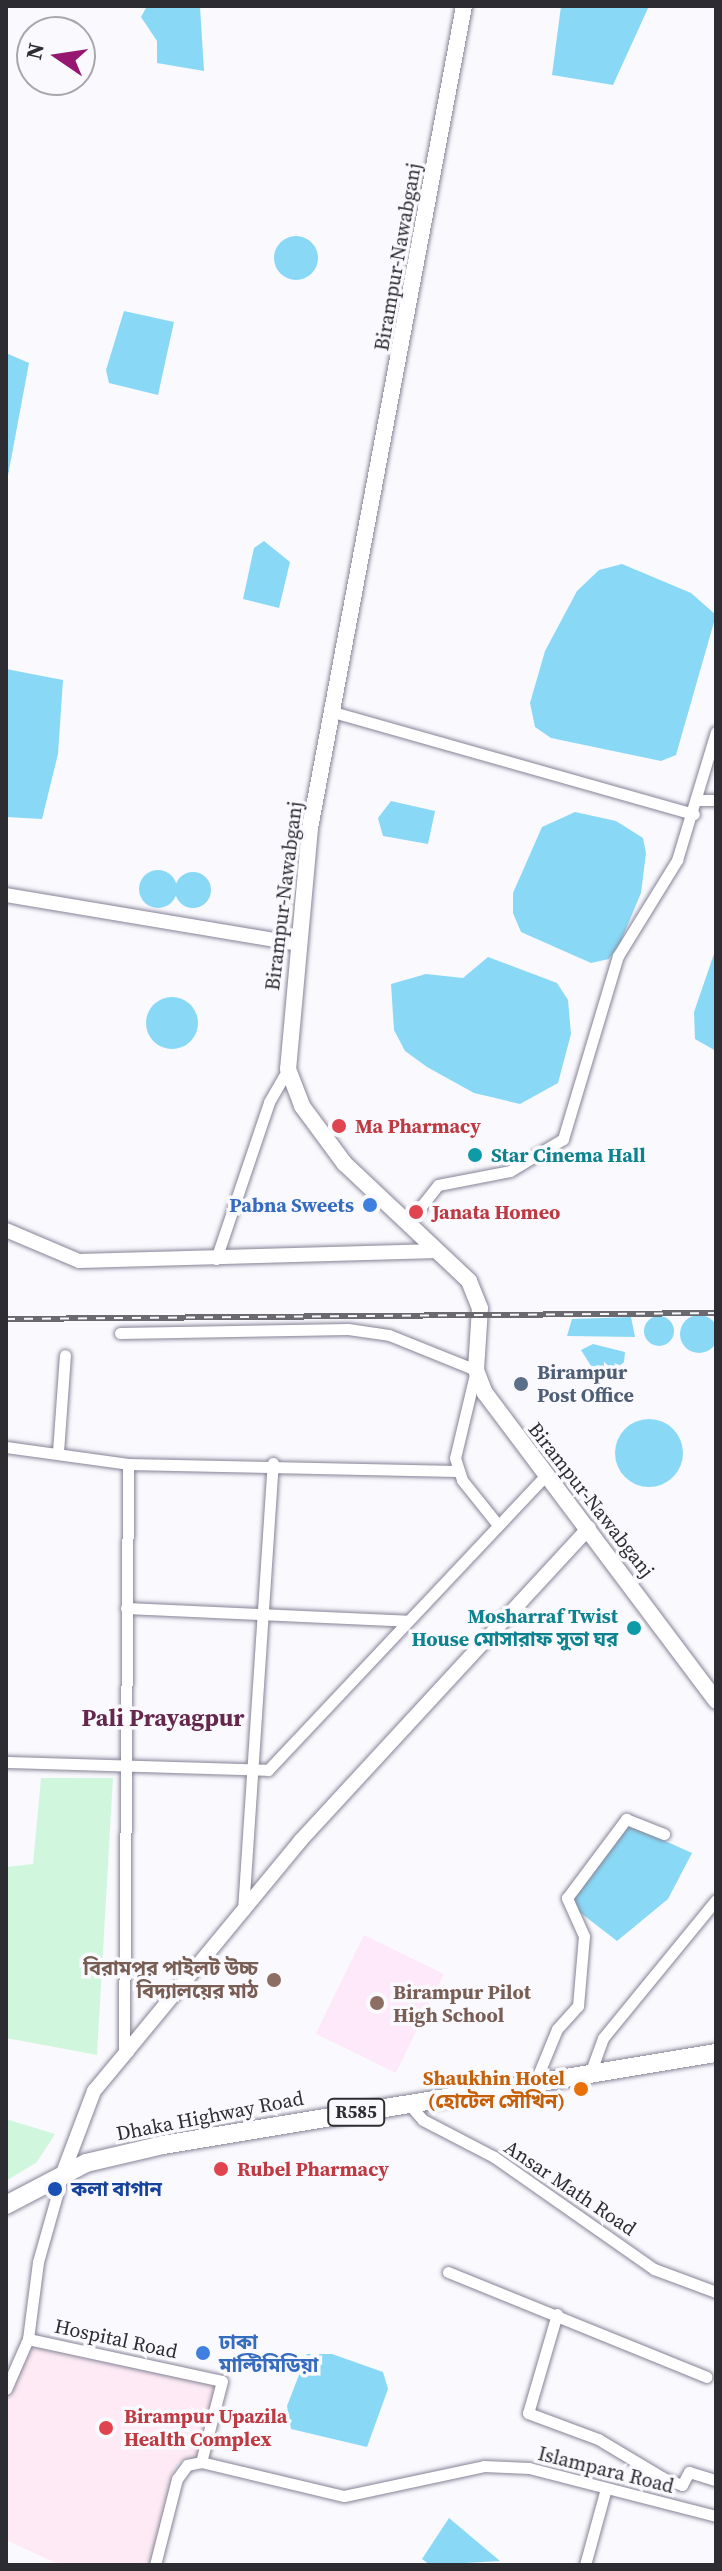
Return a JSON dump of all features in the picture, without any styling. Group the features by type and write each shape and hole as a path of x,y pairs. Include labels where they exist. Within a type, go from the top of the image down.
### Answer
{"main road":[{"name":"Birampur-Nawabganj","path":"464,6 333,712 294,943 288,1069 315,1127 438,1251 476,1295 476,1370 485,1393 716,1701"},
{"name":"Dhaka Highway Road","path":"6,2205 63,2173 163,2145 536,2080 716,2053"}],"street":[{"path":"333,712 694,814"},
{"path":"408,1223 438,1185 510,1171 563,1139 618,956 677,860 699,800 716,732"},
{"path":"699,800 716,800"},
{"path":"6,895 294,943"},
{"path":"216,1259 269,1102 288,1069"},
{"path":"6,1230 79,1261 438,1251"},
{"path":"120,1333 348,1329 389,1335 476,1370 457,1471 498,1525"},
{"path":"58,1452 65,1355"},
{"path":"6,1447 128,1464 273,1463 457,1471"},
{"path":"243,1912 255,1772 273,1463"},
{"path":"124,2055 128,1464"},
{"path":"6,1762 126,1762 255,1772 268,1770 300,1743 408,1621 546,1475"},
{"path":"63,2173 94,2091 243,1912 589,1528"},
{"path":"126,1608 408,1621"},
{"path":"536,2080 557,2029 578,2006 584,1936 567,1898 626,1819 664,1834"},
{"path":"591,2071 603,2038 716,1900"},
{"name":"Ansar Math Road","path":"409,2104 423,2120 494,2157 654,2269 716,2292"},
{"name":"Hospital Road","path":"63,2173 38,2262 28,2339 222,2381 201,2462"},
{"path":"448,2272 706,2377"},
{"path":"557,2314 528,2413 598,2439 665,2479 682,2485 689,2472 716,2480"},
{"path":"6,2389 28,2339"},
{"path":"155,2565 177,2479 187,2465 201,2462"},
{"name":"Islampara Road","path":"201,2462 320,2495 441,2480 484,2466 529,2468 605,2492 716,2516"},
{"path":"585,2565 605,2492"}],"shaded area":[{"name":"Birampur Pilot High School","path":"364,1935 444,1974 396,2073 316,2034"},
{"name":"Birampur Upazila Health Complex","path":"37,2347 217,2382 197,2458 179,2461 174,2470 149,2565 60,2565 6,2540 6,2399 26,2348"}],"green space":[{"path":"41,1778 113,1778 97,2055 6,2038 6,1867 33,1864"},
{"path":"6,2119 55,2134 37,2162 6,2181"}],"water":[{"path":"147,6 200,7 204,71 157,63 157,41 141,17"},
{"path":"561,6 649,6 613,85 552,75"},
{"path":"296,236 312,242 318,258 312,274 296,280 280,274 274,258 280,242"},
{"path":"124,311 174,322 158,395 109,383 106,370"},
{"path":"6,353 29,363 6,486"},
{"path":"264,541 290,562 279,608 243,599 254,548"},
{"path":"622,564 691,593 716,615 676,755 661,761 551,738 535,727 530,703 545,651 577,591 599,570"},
{"path":"6,669 63,680 58,754 42,819 6,817"},
{"path":"391,801 435,811 428,844 383,836 378,818"},
{"path":"575,812 616,821 643,838 646,853 641,893 620,943 609,959 591,963 521,932 513,913 513,893 542,827"},
{"path":"158,870 171,876 177,889 171,902 158,908 145,902 139,889 145,876"},
{"path":"193,872 206,877 211,890 206,903 193,908 180,903 175,890 180,877"},
{"path":"716,948 716,1051 695,1039 694,1012"},
{"path":"488,957 557,983 568,1000 571,1034 558,1083 520,1104 474,1093 427,1067 405,1051 394,1030 391,984 426,974 463,978"},
{"path":"172,997 191,1004 198,1023 191,1042 172,1049 153,1042 146,1023 153,1004"},
{"path":"699,1315 712,1321 718,1334 712,1347 699,1353 686,1347 680,1334 686,1321"},
{"path":"659,1316 669,1321 674,1331 669,1341 659,1346 649,1341 644,1331 649,1321"},
{"path":"631,1317 635,1337 567,1336 572,1319"},
{"path":"593,1344 625,1352 624,1362 616,1369 591,1366 581,1350"},
{"path":"649,1419 673,1429 683,1453 673,1477 649,1487 625,1477 615,1453 625,1429"},
{"path":"623,1822 692,1853 668,1899 617,1941 569,1904"},
{"path":"307,2354 332,2354 383,2372 388,2389 367,2447 291,2429 287,2406"},
{"path":"449,2518 500,2561 430,2565 422,2559"}],"railway":[{"path":"6,1319 716,1313"}],"place":[{"name":"Ma Pharmacy","path":"339,1126"},
{"name":"Star Cinema Hall","path":"475,1155"},
{"name":"Pabna Sweets","path":"370,1205"},
{"name":"Janata Homeo","path":"416,1212"},
{"name":"Birampur Post Office","path":"521,1384"},
{"name":"Mosharraf Twist House মোসারাফ সুতা ঘর","path":"634,1628"},
{"name":"বিরামপুর পাইলট উচ্চ বিদ্যালয়ের মাঠ","path":"274,1980"},
{"name":"Birampur Pilot High School","path":"377,2003"},
{"name":"Shaukhin Hotel (হোটেল সৌখিন)","path":"581,2089"},
{"name":"Rubel Pharmacy","path":"221,2169"},
{"name":"কলা বাগান","path":"55,2189"},
{"name":"ঢাকা মাল্টিমিডিয়া","path":"203,2353"},
{"name":"Birampur Upazila Health Complex","path":"106,2428"}],"district":[{"name":"Pali Prayagpur","path":"163,1718"}]}
